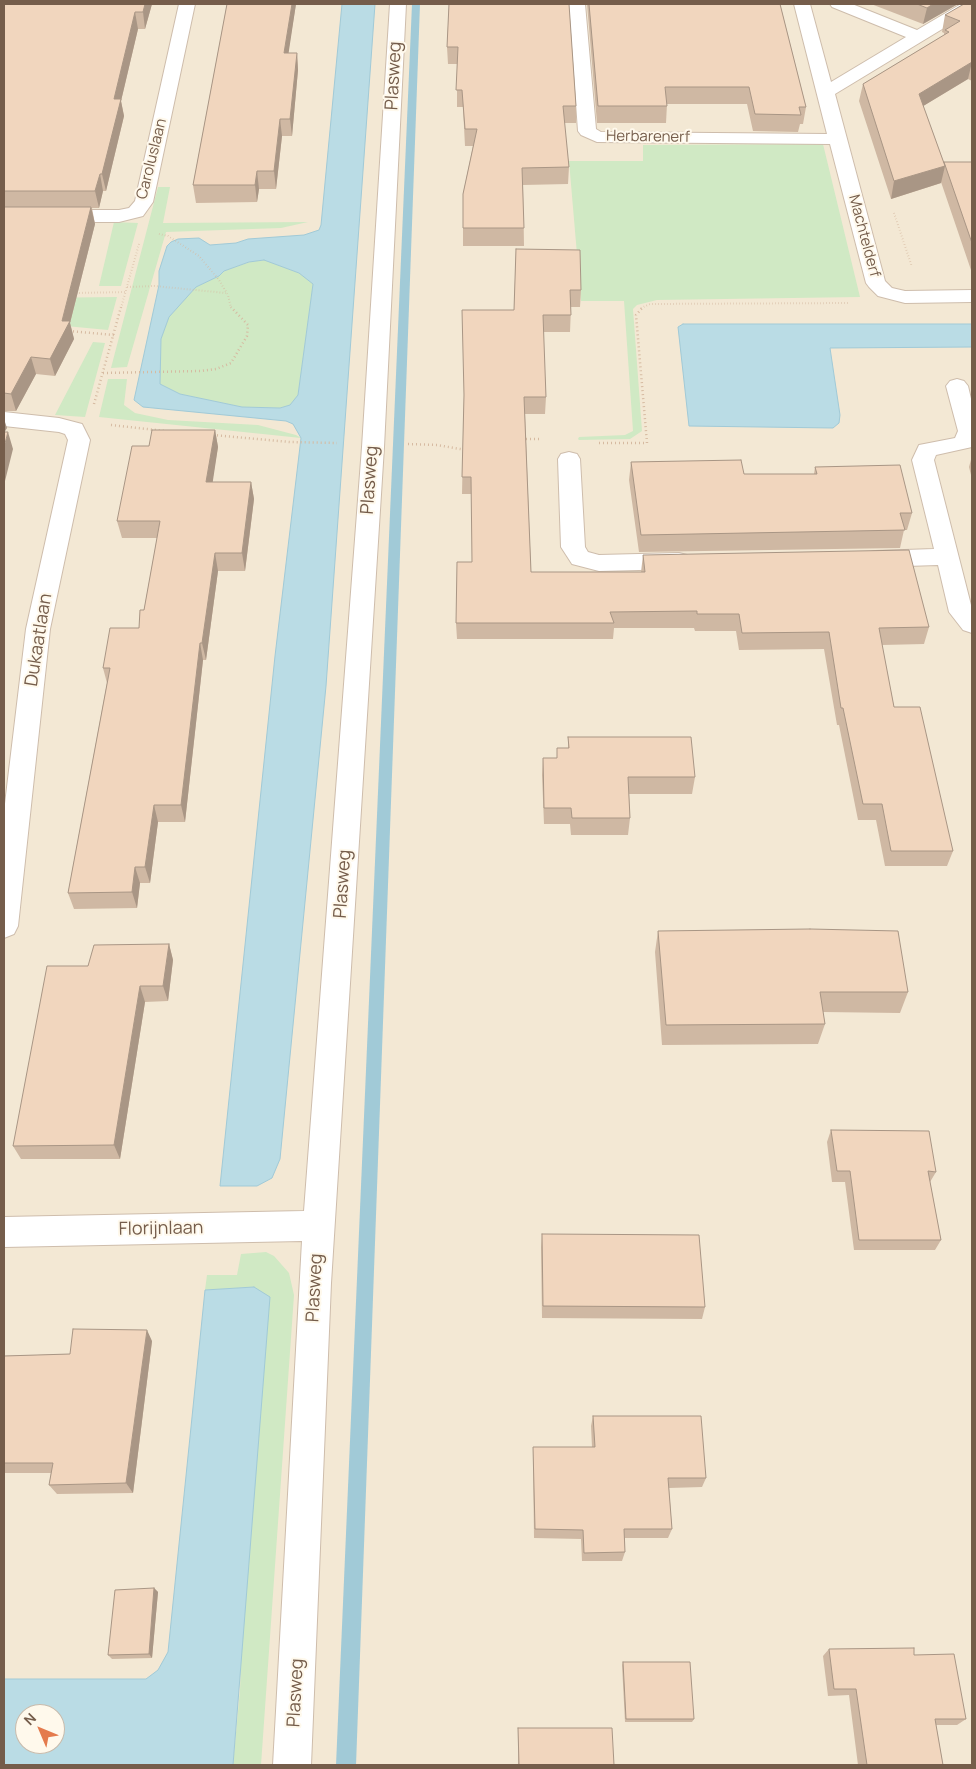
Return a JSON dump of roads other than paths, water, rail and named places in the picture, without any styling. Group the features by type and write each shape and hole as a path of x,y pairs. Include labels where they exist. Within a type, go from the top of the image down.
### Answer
{"street":[{"name":"Caroluslaan","path":"4,216 119,216 136,212 144,202 187,4"},
{"name":"Plasweg","path":"292,1765 319,1226 372,457 398,4"},
{"name":"Herbarenerf","path":"577,4 587,131 597,137 838,139"},
{"name":"Machtelderf","path":"802,4 876,283 885,292 905,297 972,296"},
{"path":"838,4 918,36"},
{"path":"826,92 972,4"},
{"path":"958,386 970,432 964,443 927,450 922,460 961,612 972,624"},
{"name":"Dukaatlaan","path":"4,419 59,424 74,429 79,440 38,629 4,926"},
{"path":"569,459 574,547 580,558 599,563 698,561"},
{"path":"857,559 946,558"},
{"name":"Florijnlaan","path":"4,1232 319,1226"}],"water":[{"path":"342,4 375,4 326,686 280,1159 272,1178 257,1186 220,1186 275,656 301,438 293,424 286,421 143,407 134,400 159,285 159,271 167,246 171,242 178,239 199,238 210,245 236,243 248,239 304,235 319,230","holes":["264,260 299,273 313,284 298,395 290,405 280,408 242,407 180,394 160,384 161,339 169,317 196,287 219,276 224,271 249,262"]},
{"path":"683,324 972,324 972,347 830,348 840,415 839,423 833,428 689,426 678,327"},
{"path":"254,1287 270,1297 233,1765 4,1765 4,1679 146,1679 158,1670 168,1652 205,1290"}],"waterway":[{"path":"346,1765 416,4"}]}
